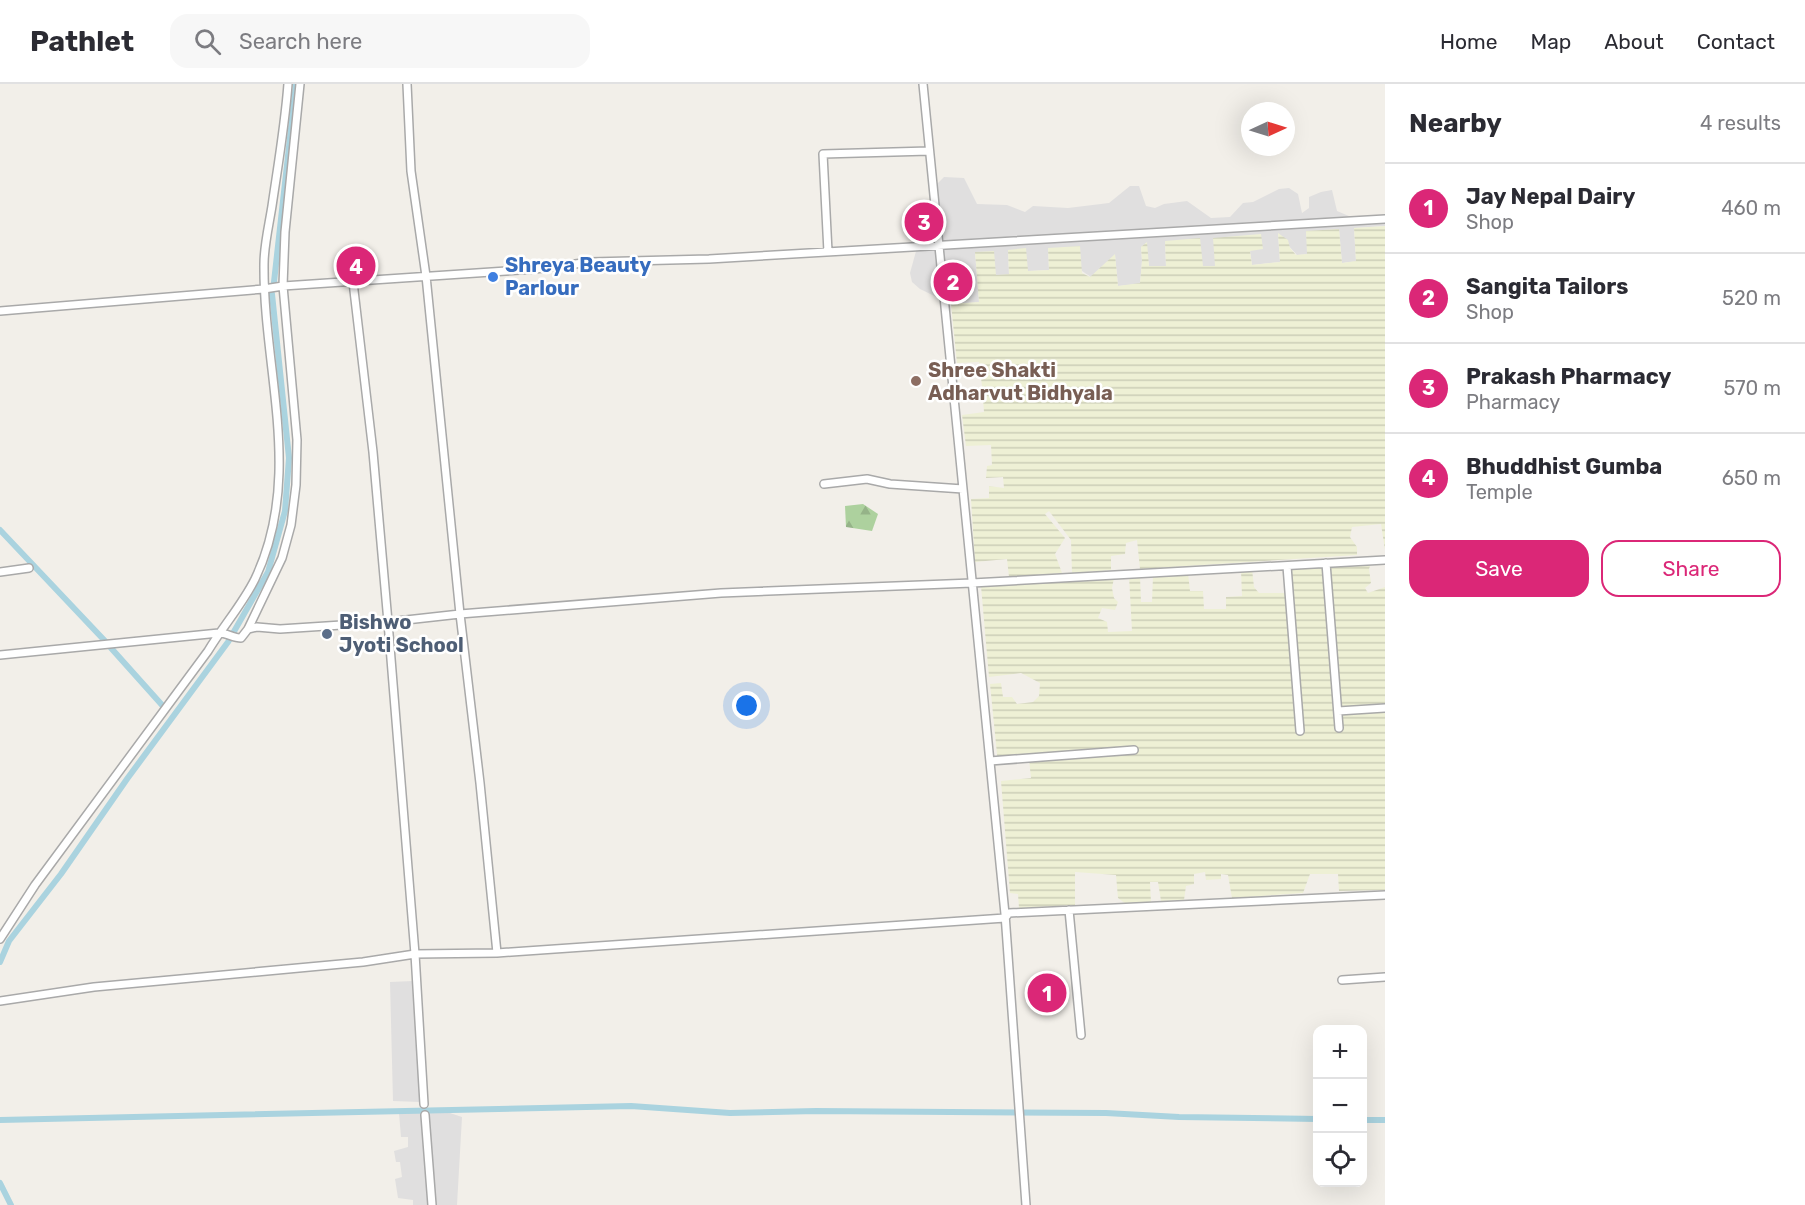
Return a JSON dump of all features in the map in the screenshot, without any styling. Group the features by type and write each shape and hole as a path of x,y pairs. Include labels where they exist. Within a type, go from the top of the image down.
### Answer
{"street":[{"path":"0,939 35,885 223,633 256,577 272,530 279,492 280,456 277,405 264,290 264,261 288,84"},
{"path":"0,655 223,633 241,638 248,629 282,558 291,525 296,485 297,440 283,286 285,231 300,84"},
{"path":"407,84 411,171 426,276 497,953"},
{"path":"923,84 1005,918 1026,1205"},
{"path":"828,252 823,154 929,151"},
{"path":"0,311 264,290 283,286 536,269 591,262 709,259 1385,219"},
{"path":"353,282 373,452 388,622 415,954 424,1104"},
{"path":"824,484 867,479 890,484 963,489"},
{"path":"248,629 388,622 721,593 972,583 1385,560"},
{"path":"1326,563 1339,728"},
{"path":"1287,566 1300,731"},
{"path":"0,572 30,568"},
{"path":"1338,711 1385,708"},
{"path":"990,761 1134,750"},
{"path":"1005,918 1008,913 1385,895"},
{"path":"1069,910 1081,1035"},
{"path":"0,1001 94,987 363,962 415,954 497,953 1005,918"},
{"path":"1342,980 1385,977"},
{"path":"425,1115 432,1205"}],"shaded area":[{"path":"944,177 964,178 977,204 1007,205 1025,212 1033,206 1068,208 1109,203 1130,186 1139,186 1146,206 1155,208 1164,204 1187,201 1211,218 1230,217 1243,203 1253,202 1279,189 1289,188 1298,194 1302,213 1309,208 1309,197 1332,190 1337,211 1356,219 1385,217 1385,226 1354,228 1356,261 1342,263 1339,229 1306,231 1308,254 1297,255 1278,234 1280,262 1252,265 1250,250 1261,234 1215,266 1203,266 1165,241 1166,266 1149,266 1146,243 1141,247 1140,284 1118,286 1115,255 1091,277 1048,248 1049,270 1028,271 1008,250 1009,275 996,275 975,252 979,302 951,304 920,289 912,282 910,273 918,244 933,232 937,223 937,184"},
{"path":"413,981 420,1102 393,1101 390,982"},
{"path":"444,1111 462,1117 457,1205 413,1205 413,1200 398,1198 395,1179 402,1177 400,1162 396,1162 394,1151 408,1147 408,1137 401,1137 399,1113"}],"green space":[{"path":"1385,226 1385,550 1381,524 1352,527 1350,537 1357,547 1357,555 1140,569 1137,540 1126,543 1125,554 1111,556 1111,570 1072,573 1071,540 1049,511 1045,514 1065,538 1055,554 1062,573 1009,577 1007,559 975,562 971,499 989,498 989,486 1004,488 1003,477 986,478 987,466 992,465 991,445 966,446 962,415 984,412 979,362 957,363 951,304 979,302 975,252 994,251 996,275 1009,274 1008,250 1026,248 1028,271 1049,270 1048,248 1080,246 1082,273 1090,277 1115,254 1118,286 1140,283 1141,247 1147,242 1149,266 1166,266 1165,241 1200,238 1203,266 1215,266 1213,238 1261,234 1263,249 1250,251 1252,265 1280,262 1278,233 1288,240 1290,248 1296,255 1307,254 1306,231 1339,229 1342,263 1356,261 1354,228"},
{"path":"863,504 878,514 872,531 846,527 845,506"},
{"path":"1371,563 1369,569 1371,583 1365,588 1368,593 1385,587 1385,890 1339,891 1338,874 1310,874 1303,893 1232,898 1228,875 1221,874 1221,879 1206,880 1205,872 1194,874 1194,884 1186,886 1184,900 1161,901 1158,882 1150,882 1151,903 1126,904 1118,898 1116,875 1075,872 1075,905 1019,908 1018,894 1010,893 1001,781 1031,778 1029,759 998,764 990,684 1001,683 1003,697 1012,697 1017,704 1033,702 1039,696 1040,683 1021,673 989,677 981,586 1114,578 1112,588 1114,598 1118,602 1115,610 1102,608 1098,618 1107,622 1108,632 1132,631 1129,576 1140,576 1141,602 1152,602 1153,576 1188,573 1190,591 1203,591 1204,609 1226,609 1226,597 1242,596 1241,570 1252,569 1254,587 1259,593 1285,593 1284,569"}],"waterway":[{"path":"274,282 296,84"},
{"path":"0,962 9,941 61,874 127,779 228,642 268,572 285,511 289,458 272,294"},
{"path":"0,530 105,641"},
{"path":"111,648 162,705"},
{"path":"0,1120 631,1106 730,1113 816,1111 1106,1113 1179,1117 1313,1119"},
{"path":"1367,1120 1385,1120"},
{"path":"0,1183 11,1205"}],"place":[{"name":"Prakash Pharmacy","path":"924,222"},
{"name":"Bhuddhist Gumba","path":"356,266"},
{"name":"Shreya Beauty Parlour","path":"493,277"},
{"name":"Sangita Tailors","path":"953,282"},
{"name":"Shree Shakti Adharvut Bidhyala","path":"916,381"},
{"name":"Bishwo Jyoti School","path":"327,634"},
{"name":"Jay Nepal Dairy","path":"1047,993"}]}
